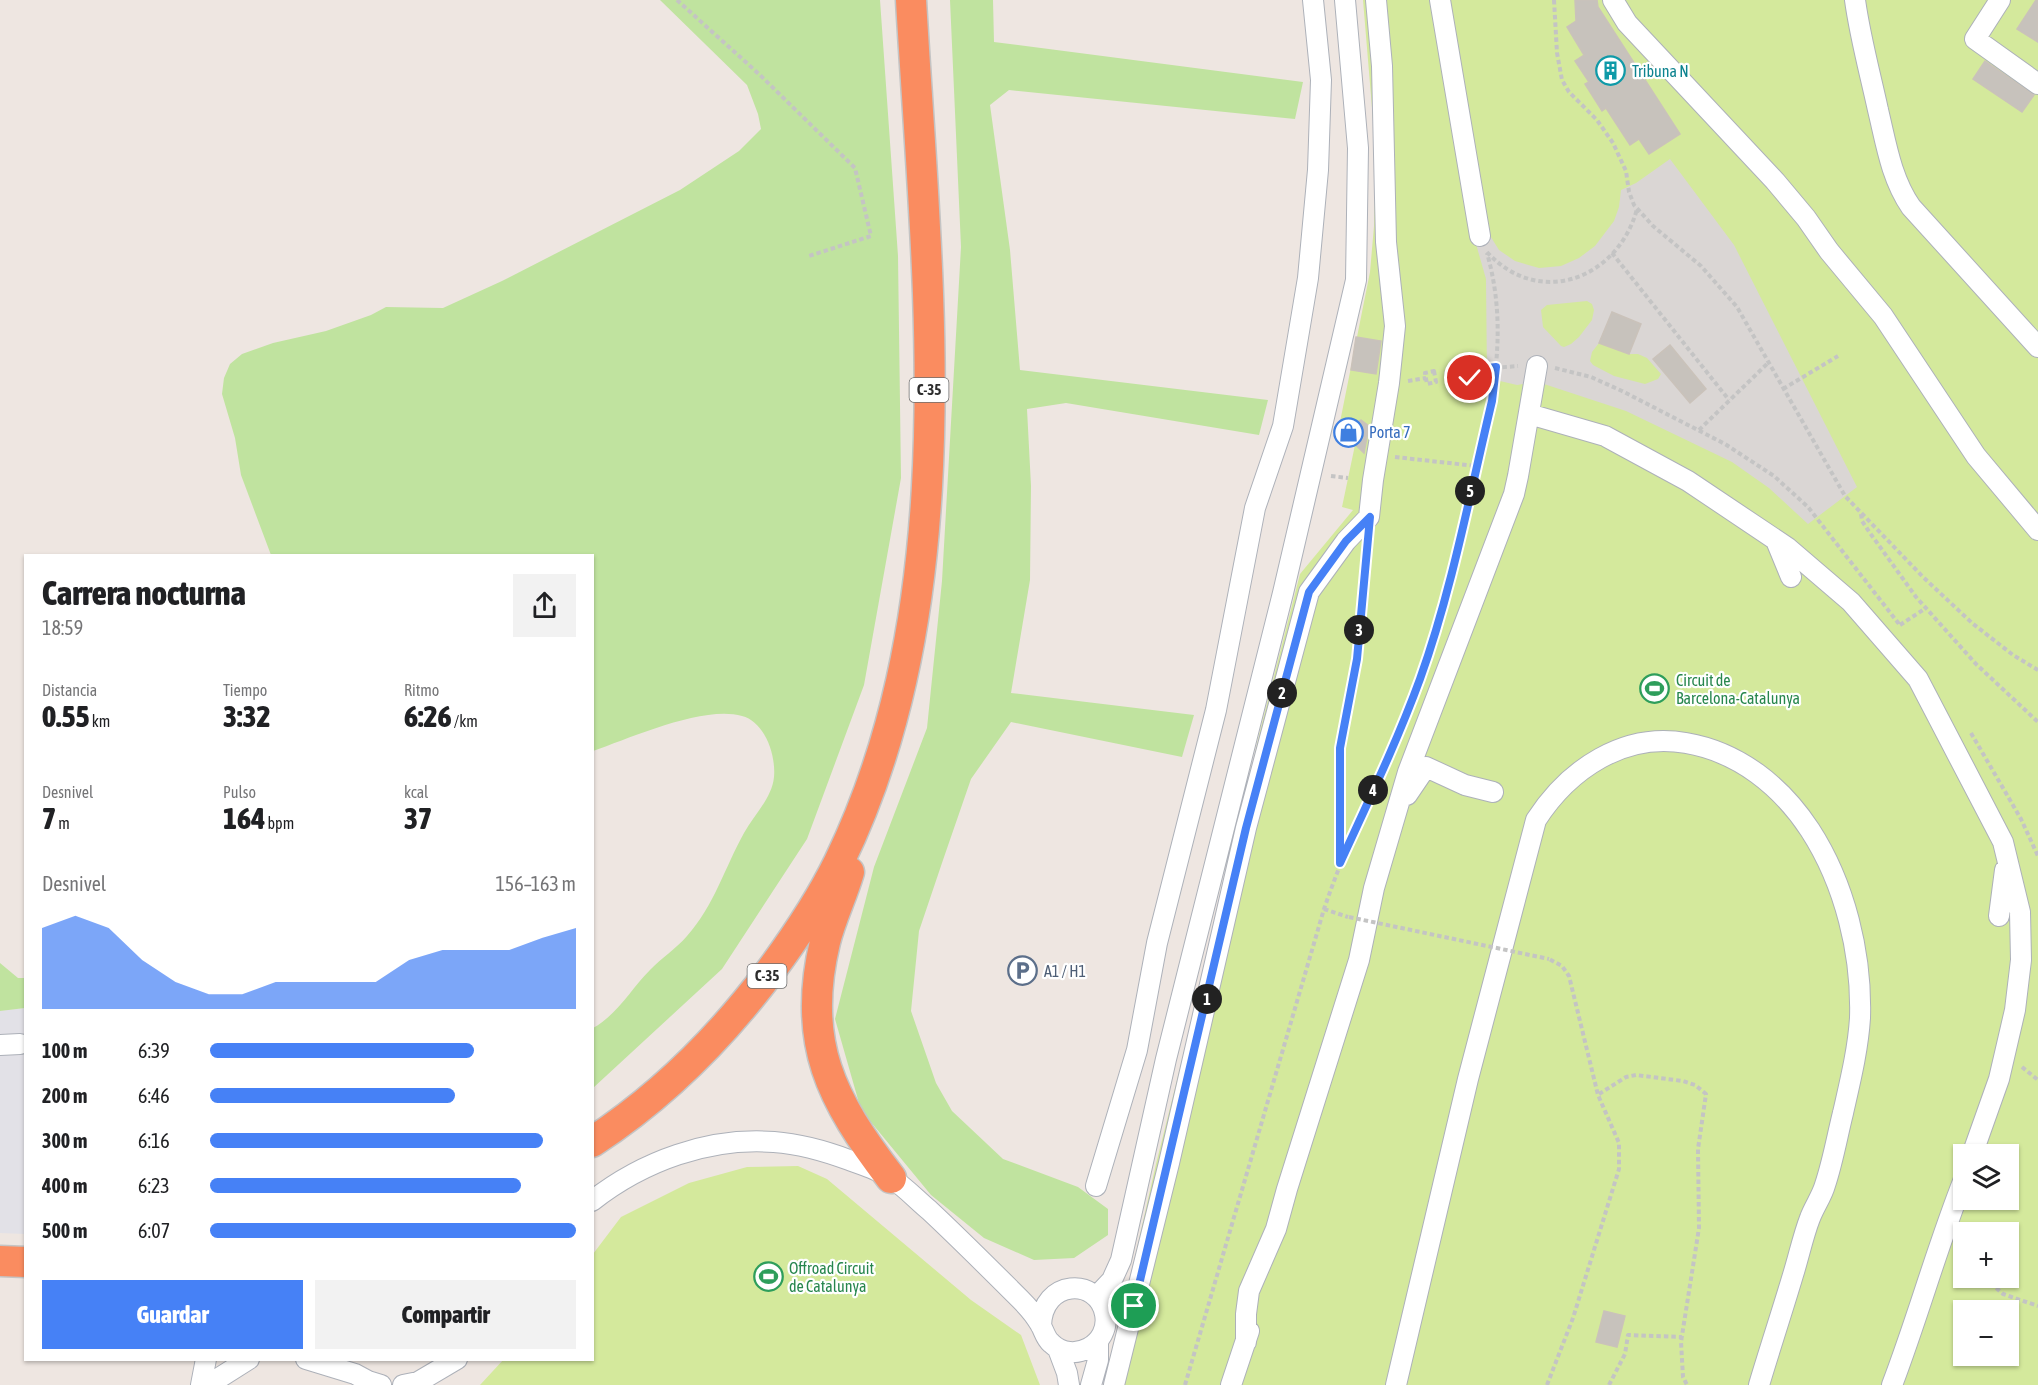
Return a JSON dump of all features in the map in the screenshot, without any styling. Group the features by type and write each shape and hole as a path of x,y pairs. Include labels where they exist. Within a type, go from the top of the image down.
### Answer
{"highway":[{"name":"C-35","path":"594,1141 638,1109 701,1053 741,1010 808,918 839,863 875,776 896,708 921,561 928,457 928,285 912,0"},
{"path":"875,776 861,834 826,940 819,978 816,1014 820,1050 833,1085 863,1141 891,1178"},
{"path":"0,1261 24,1262"}],"street":[{"path":"1096,1186 1137,1050 1157,942 1216,710 1254,508 1283,426 1308,278 1318,170 1321,80 1313,0"},
{"path":"1096,1297 1112,1280 1121,1260 1166,1059 1283,593 1356,280 1358,148 1345,0"},
{"path":"1114,1385 1169,1163 1246,828 1309,592 1346,541 1370,517 1373,480 1389,383 1395,326 1386,242 1382,66 1376,0"},
{"path":"1440,0 1484,244"},
{"path":"1613,0 1627,22 1775,181 1806,218 1828,251 1883,316 1976,456 2038,530"},
{"path":"1855,0 1870,77 1891,163 1901,193 1926,224 2038,347"},
{"path":"2000,0 1975,39 2038,84"},
{"path":"1246,1342 1249,1291 1276,1229 1359,960 1374,888 1408,772 1514,494 1537,366"},
{"path":"1529,414 1605,436 1688,481 1776,540 1851,602 1918,679 2003,842 2020,912 2021,960 2014,1010 1999,1079 1976,1144"},
{"path":"1776,540 1791,577"},
{"path":"1396,1385 1468,1079 1536,820 1557,792 1575,774 1592,762 1626,747 1662,740 1703,746 1722,753 1753,770 1782,793 1817,841 1831,869 1850,928 1855,954 1860,1018 1851,1078 1825,1187 1810,1218 1759,1385"},
{"path":"1396,812 1426,767 1465,785 1492,792"},
{"path":"1999,916 2006,853"},
{"path":"0,1045 20,1044"},
{"path":"1137,1050 1166,1059"},
{"path":"594,1200 655,1162 694,1150 738,1142 775,1142 825,1151 891,1178 951,1231 1022,1301 1041,1326 1050,1343 1058,1349 1084,1351 1098,1341"},
{"path":"1892,1385 1953,1207"},
{"path":"988,1268 1034,1295 1051,1297"},
{"path":"1041,1326 1041,1315 1051,1297 1069,1288 1088,1291 1096,1297 1102,1305 1106,1323 1098,1341 1098,1360 1091,1385"},
{"path":"1231,1385 1261,1296"},
{"path":"1058,1349 1069,1385"},
{"path":"201,1385 206,1361"},
{"path":"208,1385 246,1361"},
{"path":"317,1361 351,1367 368,1381 381,1385"},
{"path":"403,1385 418,1382 454,1361"}],"path":[{"path":"677,0 760,75 855,168 871,236 809,256"},
{"path":"1554,0 1557,53 1562,81 1576,102 1597,120 1613,143 1626,171 1632,200 1637,209 1653,226 1701,266 1737,307 1845,496 1923,578 1972,623 2013,655 2038,670"},
{"path":"1484,244 1504,268 1517,276 1536,282 1553,283 1587,272 1612,253 1628,232 1637,209"},
{"path":"1185,1385 1324,909 1340,863 1420,679 1443,603 1492,401 1496,367 1498,335 1496,292 1484,244"},
{"path":"1612,253 1729,400"},
{"path":"1783,389 1838,356"},
{"path":"1435,376 1446,374 1447,381 1459,379 1458,372 1469,370 1468,365 1479,363 1480,369 1537,366 1557,368 1591,377 1750,458 1800,499 1816,518"},
{"path":"1699,430 1768,363"},
{"path":"1391,457 1476,466"},
{"path":"1861,513 1862,521 1870,533 1926,608 1976,664 2038,722"},
{"path":"1340,863 1340,748 1357,659 1370,517"},
{"path":"1900,625 1926,608"},
{"path":"1324,909 1349,917 1549,959 1562,966 1569,976 1598,1095 1619,1143 1619,1169 1573,1318 1547,1385"},
{"path":"2019,1064 2038,1080"},
{"path":"1598,1095 1626,1077 1636,1075 1683,1081 1695,1085 1706,1094 1698,1149 1699,1228 1682,1337 1683,1377 1687,1385"},
{"path":"1996,1288 2003,1294 2038,1306"},
{"path":"1609,1385 1625,1354 1628,1335 1682,1337"}],"shaded area":[{"path":"1670,159 1734,245 1857,487 1808,524 1769,488 1732,462 1626,411 1544,384 1534,382 1517,385 1487,378 1486,279 1474,237 1489,234 1499,250 1515,261 1539,268 1561,266 1579,258 1595,246 1614,221 1621,190 1636,183","holes":["1587,301 1592,304 1594,310 1592,320 1571,344 1561,346 1543,327 1541,310 1547,305","1612,312 1640,324 1629,354 1638,354 1647,358 1661,374 1658,379 1645,384 1614,376 1593,365 1590,361 1592,352 1599,343","1670,345 1706,389 1690,403 1653,359"]},
{"path":"24,1008 24,1234 0,1233 0,1011"}],"green space":[{"path":"660,0 880,0 898,256 901,478 864,685 807,839 722,969 594,1087 594,1027 602,1023 643,977 683,941 705,912 744,833 770,792 774,777 773,759 763,732 750,719 742,716 708,715 667,724 594,751 594,554 271,554 241,475 235,438 222,394 224,378 230,364 242,354 273,343 326,331 371,315 386,307 443,308 502,281 680,190 739,151 761,129 747,85"},
{"path":"950,0 993,0 994,42 1303,82 1295,119 1009,90 990,105 1010,250 1020,370 1268,400 1259,435 1066,403 1027,409 1031,486 1030,580 1011,693 1194,715 1182,757 1011,722 971,779 919,931 911,1011 936,1083 952,1111 1003,1159 1078,1187 1108,1209 1108,1235 1074,1258 1034,1260 984,1238 931,1195 861,1110 835,1019 874,867 927,728 942,581 961,247"},
{"name":"Circuit de Barcelona-Catalunya","path":"1363,0 2038,0 2038,1385 1106,1385 1215,917 1300,574 1353,510 1342,507 1355,445 1336,426 1340,422 1370,272 1376,156"},
{"path":"0,963 18,978 24,978 24,1008 0,1011"},
{"name":"Offroad Circuit de Catalunya","path":"798,1166 827,1179 971,1300 1021,1335 1040,1385 480,1385 502,1361 594,1361 594,1253 621,1217 689,1183 747,1167"}],"building":[{"name":"Tribuna N","path":"1575,0 1597,0 1598,7 1680,134 1649,154 1639,139 1630,145 1606,108 1602,111 1585,84 1589,82 1575,61 1584,55 1567,27 1576,21"},
{"path":"2038,0 2038,42 2017,29"},
{"path":"1985,61 2034,95 2022,112 1973,79"},
{"path":"1612,312 1641,324 1629,354 1599,343"},
{"path":"1356,337 1381,341 1376,374 1351,370"},
{"path":"1670,345 1706,389 1690,403 1653,359"},
{"path":"1361,420 1369,426 1364,453 1340,430"},
{"path":"1604,1311 1625,1316 1617,1347 1596,1342"}],"place":[{"name":"Tribuna N","path":"1611,71"},
{"name":"Porta 7","path":"1348,432"},
{"name":"Circuit de Barcelona-Catalunya","path":"1655,689"},
{"name":"A1 / H1","path":"1023,971"},
{"name":"Offroad Circuit de Catalunya","path":"768,1277"}],"route":[{"path":"1134,1306 1246,828 1309,592 1346,541 1370,517 1357,659 1340,748 1340,863 1420,679 1443,603 1492,401 1496,367 1480,369 1481,376 1470,378"}]}
